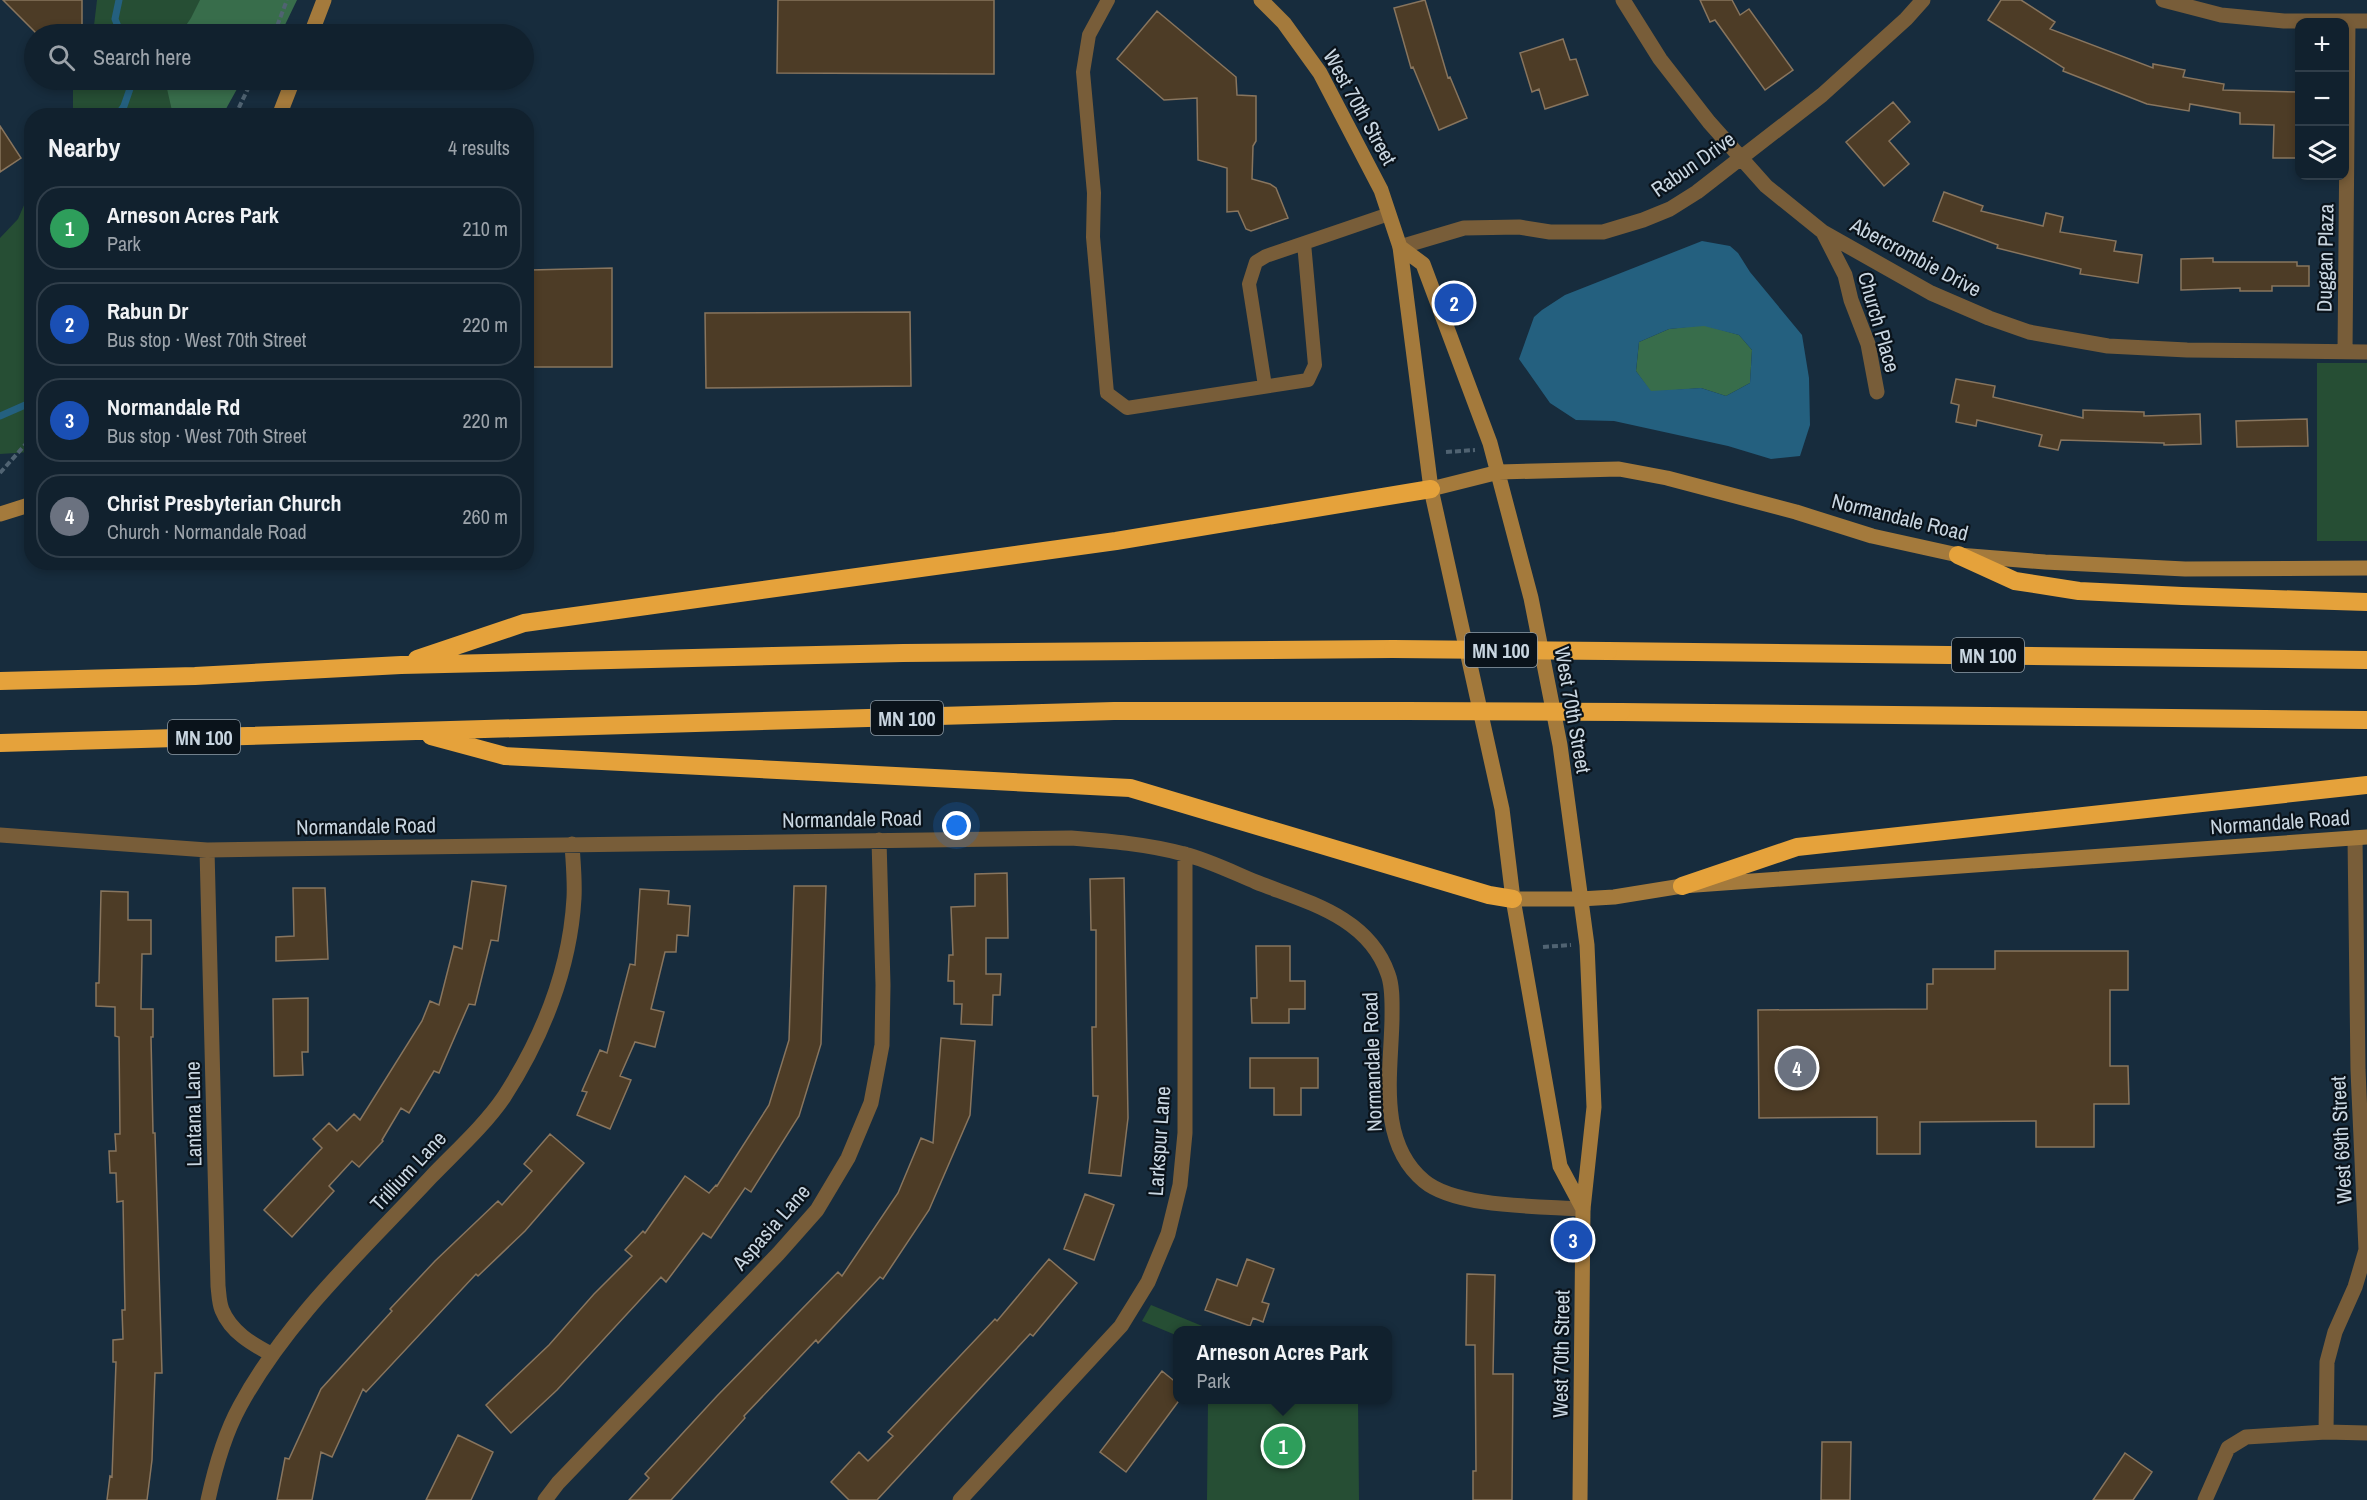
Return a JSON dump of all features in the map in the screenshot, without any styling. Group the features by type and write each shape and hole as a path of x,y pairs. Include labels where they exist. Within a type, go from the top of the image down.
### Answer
{"highway":[{"path":"401,665 524,623 1116,542 1431,489"},
{"path":"1958,555 2015,581 2079,591 2367,602"},
{"name":"MN 100","path":"0,681 195,676 401,665 891,653 1393,649 2367,660"},
{"name":"MN 100","path":"0,743 409,730 691,725 1114,711 1621,712 2367,720"},
{"path":"409,730 505,756 1130,788 1489,895 1513,899"},
{"path":"1682,886 1797,847 2367,785"}],"street":[{"path":"315,24 324,0"},
{"name":"West 70th Street","path":"1261,0 1284,23 1320,73 1382,190 1400,247 1431,489 1502,809 1513,899 1560,1166 1583,1209"},
{"name":"Abercrombie Drive","path":"1623,0 1660,59 1709,122 1766,186 1823,232 1931,293 2029,332 2108,346 2187,350 2367,352"},
{"name":"Rabun Drive","path":"1400,247 1464,228 1519,226 1550,232 1603,232 1670,209 1697,192 1822,95 1906,19 1923,0"},
{"path":"2163,0 2221,15 2295,21"},
{"path":"2349,21 2367,21"},
{"name":"Duggan Plaza","path":"2345,352 2348,72"},
{"path":"282,108 289,90"},
{"name":"Church Place","path":"1823,232 1845,275 1851,300 1868,344 1877,392"},
{"name":"West 70th Street","path":"1400,247 1423,264 1490,443 1531,598 1560,745 1587,945 1594,1107 1583,1209 1580,1500"},
{"name":"Normandale Road","path":"1431,489 1498,472 1619,469 1668,478 1796,512 1872,536 1958,555 2185,569 2367,568"},
{"path":"0,514 24,506"},
{"name":"Normandale Road","path":"0,835 207,850 1071,838 1124,842 1185,854 1336,914 1358,929 1377,949 1389,975 1392,1003 1391,1119 1396,1143 1407,1164 1425,1182 1446,1194 1470,1200 1583,1209"},
{"name":"Normandale Road","path":"1513,899 1614,897 1682,886 2361,838"},
{"name":"West 69th Street","path":"2326,1432 2327,1362 2335,1332 2355,1287 2366,1250 2358,1070 2361,838"},
{"name":"Aspasia Lane","path":"545,1500 558,1483 794,1237 817,1210 848,1158 871,1103 882,1045 884,985 879,840"},
{"name":"Trillium Lane","path":"208,1500 217,1463 239,1408 271,1354 308,1310 502,1099 530,1053 552,1003 567,951 574,898 572,844"},
{"name":"Lantana Lane","path":"207,850 218,1286 222,1310 234,1328 250,1344 271,1354"},
{"name":"Larkspur Lane","path":"960,1500 1121,1326 1148,1282 1168,1234 1180,1185 1185,1133 1185,854"},
{"path":"2205,1500 2228,1448 2246,1437 2326,1432 2367,1434"}],"lane":[{"path":"1108,0 1089,35 1083,72 1094,193 1093,237 1107,393 1127,408 1308,380 1315,365 1304,243"},
{"path":"1265,386 1249,284 1256,262 1266,255 1389,214"}],"path":[{"path":"278,24 288,0"},
{"path":"239,108 247,90"},
{"path":"0,473 24,446"},
{"path":"1446,452 1476,450"},
{"path":"1543,947 1572,945"}],"green space":[{"path":"97,0 228,0 215,24 94,24"},
{"path":"200,0 297,0 285,24 187,24"},
{"path":"73,90 186,90 180,108 73,108"},
{"path":"167,90 236,90 226,108 171,108"},
{"path":"24,205 24,452 0,454 0,238 18,219"},
{"path":"1704,325 1739,335 1752,350 1750,383 1726,396 1701,388 1651,392 1636,371 1639,342 1669,329"},
{"path":"2317,363 2367,363 2367,541 2317,541"},
{"path":"1151,1305 1202,1326 1173,1326 1173,1334 1142,1321"},
{"path":"1208,1404 1358,1404 1359,1500 1207,1500"}],"water":[{"path":"1702,241 1730,246 1738,253 1750,272 1802,335 1809,378 1810,425 1800,456 1771,459 1728,446 1614,421 1576,420 1550,403 1519,359 1534,317 1565,295","holes":["1704,326 1739,335 1752,350 1750,383 1726,396 1701,388 1651,391 1636,371 1639,342 1669,329"]}],"building":[{"path":"3,0 82,0 82,24 27,24"},
{"path":"778,0 994,0 994,74 777,73"},
{"path":"1425,0 1448,78 1450,77 1467,118 1439,130 1413,67 1411,68 1394,8"},
{"path":"1700,0 1732,0 1740,15 1749,9 1793,70 1765,90 1715,20 1710,22"},
{"path":"2001,0 2021,0 2055,22 2050,29 2153,68 2153,64 2185,70 2183,77 2224,84 2223,90 2295,92 2295,158 2273,158 2274,125 2240,124 2240,113 2190,104 2189,111 2147,104 2063,71 2064,68 1988,20"},
{"path":"1157,11 1236,77 1237,95 1256,96 1256,141 1253,146 1252,179 1276,188 1288,218 1251,231 1246,229 1238,211 1227,212 1227,168 1198,160 1197,98 1164,100 1117,59"},
{"path":"1563,39 1570,60 1576,59 1588,95 1545,109 1539,89 1532,92 1520,53"},
{"path":"1893,102 1910,122 1889,141 1909,164 1884,186 1846,142"},
{"path":"0,126 21,158 0,172"},
{"path":"1944,192 1983,206 1981,211 2043,226 2046,213 2063,217 2060,232 2116,241 2114,251 2142,255 2138,283 2080,274 2081,269 1997,248 1998,245 1933,221"},
{"path":"2213,258 2213,262 2297,262 2297,266 2309,266 2309,286 2272,286 2272,291 2240,291 2240,288 2181,290 2181,259"},
{"path":"612,268 612,367 534,367 534,270"},
{"path":"910,312 911,386 706,388 705,313"},
{"path":"1956,379 1995,386 1993,397 2083,418 2083,410 2144,412 2144,416 2200,414 2201,444 2164,445 2164,443 2061,440 2058,450 2039,446 2042,435 1977,420 1976,426 1956,422 1959,405 1951,403"},
{"path":"2307,419 2308,446 2237,447 2236,421"},
{"path":"1007,873 1008,938 986,938 986,974 1001,974 1000,995 993,995 992,1025 961,1024 962,1004 954,1004 954,981 948,981 949,955 953,955 951,907 975,906 975,874"},
{"path":"1124,878 1128,1118 1121,1176 1089,1173 1098,1096 1093,1096 1092,1027 1096,1027 1096,930 1091,930 1090,879"},
{"path":"472,881 506,886 498,941 491,940 475,1005 469,1004 439,1073 434,1071 409,1113 401,1108 383,1141 359,1167 352,1161 329,1186 334,1191 292,1237 264,1210 322,1148 313,1139 329,1123 337,1131 354,1114 360,1120 422,1021 430,1001 439,1005 454,946 462,949"},
{"path":"794,886 826,886 821,1044 799,1116 751,1192 745,1188 711,1238 703,1233 666,1282 661,1277 557,1390 511,1433 486,1405 549,1345 594,1294 632,1256 625,1250 643,1231 645,1233 685,1176 709,1193 717,1186 769,1105 789,1040"},
{"path":"293,888 325,888 328,959 276,961 276,937 294,936"},
{"path":"640,889 669,891 668,904 690,906 688,936 677,935 676,952 665,952 651,1009 664,1012 655,1047 635,1042 620,1076 631,1080 610,1129 577,1115 587,1092 582,1091 600,1050 607,1053 630,964 635,965"},
{"path":"101,891 128,892 128,920 151,920 151,954 142,954 141,1009 153,1009 153,1037 151,1037 153,1133 155,1133 162,1373 155,1373 152,1460 147,1500 107,1500 110,1476 112,1477 116,1362 113,1362 113,1340 123,1339 122,1310 125,1310 123,1201 117,1202 116,1173 110,1173 109,1151 116,1151 115,1134 120,1134 119,1037 115,1036 115,1007 96,1006 96,983 99,983"},
{"path":"1256,946 1290,946 1290,981 1305,981 1305,1009 1289,1009 1289,1023 1252,1023 1251,998 1257,998"},
{"path":"1995,951 2128,951 2128,990 2110,990 2110,1066 2128,1066 2129,1104 2094,1104 2094,1147 2036,1147 2036,1121 1920,1122 1920,1154 1877,1154 1877,1117 1759,1118 1758,1010 1927,1009 1927,984 1933,984 1933,969 1995,969"},
{"path":"308,998 308,1052 302,1052 303,1075 274,1076 273,999"},
{"path":"941,1038 975,1041 970,1115 929,1210 883,1279 880,1277 818,1343 816,1340 744,1416 745,1418 671,1500 629,1500 649,1478 645,1474 717,1396 838,1272 842,1276 898,1193 921,1138 933,1143"},
{"path":"1250,1058 1318,1058 1318,1088 1301,1088 1301,1115 1274,1115 1274,1088 1250,1088"},
{"path":"550,1134 584,1163 525,1231 478,1276 476,1274 366,1392 363,1389 332,1457 321,1452 312,1500 277,1500 285,1458 289,1459 321,1389 435,1261 498,1201 502,1205 532,1171 524,1164"},
{"path":"1085,1194 1114,1205 1094,1260 1064,1249"},
{"path":"1049,1259 1077,1283 1033,1336 1030,1334 877,1500 849,1500 831,1482 859,1452 868,1461 893,1436 888,1432 995,1319 997,1321"},
{"path":"1247,1259 1274,1269 1262,1302 1269,1304 1263,1322 1253,1318 1250,1326 1205,1310 1217,1279 1237,1286"},
{"path":"1467,1274 1495,1275 1493,1374 1513,1374 1512,1500 1473,1500 1473,1471 1476,1471 1475,1345 1466,1345"},
{"path":"1162,1371 1173,1380 1173,1404 1177,1404 1126,1472 1100,1452"},
{"path":"458,1435 493,1452 471,1500 426,1500"},
{"path":"1822,1442 1851,1442 1850,1500 1821,1500"},
{"path":"2125,1453 2152,1472 2133,1500 2093,1500"}],"waterway":[{"path":"117,24 115,19 119,0"},
{"path":"123,108 130,90"},
{"path":"0,416 24,406"}],"place":[{"name":"Rabun Dr","path":"1454,303"},
{"name":"Christ Presbyterian Church","path":"1797,1068"},
{"name":"Normandale Rd","path":"1573,1240"},
{"name":"Arneson Acres Park","path":"1283,1446"}]}
